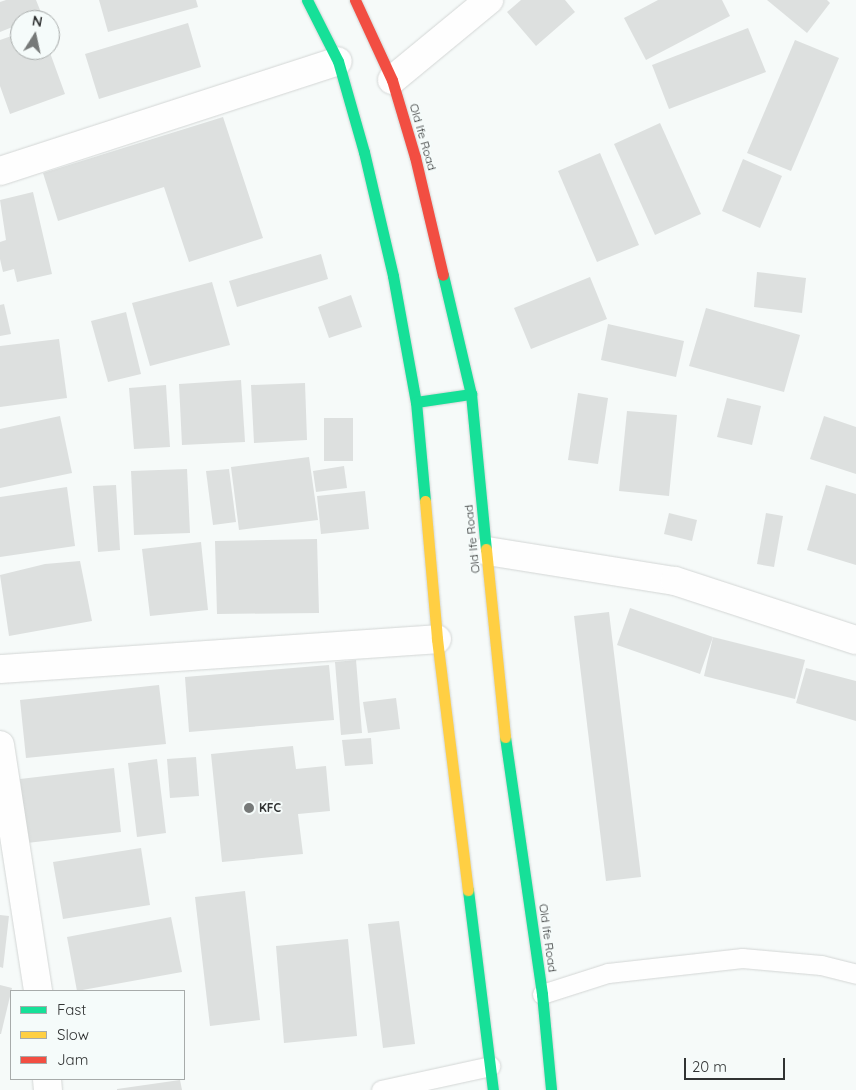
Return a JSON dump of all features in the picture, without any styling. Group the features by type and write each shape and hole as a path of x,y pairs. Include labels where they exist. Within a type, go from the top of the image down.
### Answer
{"main road":[{"path":"307,0 338,61 393,276 416,402 437,639 493,1090"},
{"name":"Old Ife Road","path":"355,0 392,80 442,264 471,394 501,710 542,994 551,1090"},
{"path":"416,402 471,394"}],"street":[{"path":"392,80 489,0"},
{"path":"0,171 338,61"},
{"path":"487,550 675,581 856,640"},
{"path":"0,669 437,639"},
{"path":"0,745 38,990"}],"lane":[{"path":"542,994 608,973 742,958 821,965 856,974"},
{"path":"392,1089 490,1066"}],"building":[{"path":"6,0 36,0 40,10 10,10 10,28 0,32 0,2"},
{"path":"99,0 196,0 198,7 108,32"},
{"path":"521,0 565,0 575,12 536,46 507,12"},
{"path":"658,0 722,0 730,16 646,60 624,18"},
{"path":"767,0 827,0 830,3 807,33"},
{"path":"188,23 201,67 99,99 85,54"},
{"path":"748,28 766,72 669,109 652,65"},
{"path":"10,36 10,60 53,60 65,94 10,114 0,86 0,40"},
{"path":"795,40 839,58 791,171 747,153"},
{"path":"223,117 263,238 189,262 164,187 58,221 43,173"},
{"path":"660,123 701,214 655,235 614,144"},
{"path":"600,153 639,245 597,262 558,171"},
{"path":"743,159 782,176 760,228 722,211"},
{"path":"33,192 52,274 17,282 14,269 3,272 0,259 0,242 6,240 0,200"},
{"path":"321,254 328,279 237,307 229,281"},
{"path":"757,272 806,278 802,313 754,307"},
{"path":"590,277 607,319 531,349 514,308"},
{"path":"212,282 230,345 150,366 132,303"},
{"path":"351,295 362,327 329,338 318,307"},
{"path":"4,304 11,334 0,336 0,305"},
{"path":"706,308 800,335 784,392 689,366"},
{"path":"126,312 141,374 108,382 91,321"},
{"path":"608,324 684,341 676,377 601,360"},
{"path":"59,339 67,398 0,407 0,346"},
{"path":"241,380 245,442 182,445 179,384"},
{"path":"305,383 307,440 254,443 251,385"},
{"path":"166,385 170,447 134,449 129,388"},
{"path":"578,393 608,398 598,464 568,460"},
{"path":"727,398 761,406 752,445 717,437"},
{"path":"627,411 677,415 669,496 619,491"},
{"path":"60,416 72,473 0,488 0,429"},
{"path":"824,416 856,427 856,474 810,459"},
{"path":"324,418 353,418 353,461 324,461"},
{"path":"309,457 318,520 239,530 231,467"},
{"path":"344,466 347,488 316,492 313,471"},
{"path":"187,469 190,533 134,535 131,471"},
{"path":"229,469 236,522 213,525 206,471"},
{"path":"116,485 120,550 98,552 93,486"},
{"path":"826,485 856,494 856,565 807,550"},
{"path":"67,487 75,546 0,557 0,497"},
{"path":"365,491 369,529 321,534 317,496"},
{"path":"669,513 697,520 692,541 664,534"},
{"path":"766,513 783,516 774,567 757,564"},
{"path":"317,539 319,613 217,614 215,541"},
{"path":"201,542 208,610 150,616 142,549"},
{"path":"80,561 92,621 9,636 0,575 45,564"},
{"path":"630,608 713,637 700,674 617,645"},
{"path":"609,612 641,877 606,881 574,616"},
{"path":"713,637 805,660 795,699 704,676"},
{"path":"356,660 362,733 341,735 335,662"},
{"path":"329,665 334,720 189,732 185,677"},
{"path":"806,668 856,681 856,721 796,703"},
{"path":"159,685 166,744 26,758 20,700"},
{"path":"396,698 400,729 368,733 363,702"},
{"path":"371,738 373,764 345,766 342,740"},
{"path":"293,746 296,769 326,766 330,811 298,814 303,854 222,862 211,754"},
{"path":"196,757 199,796 170,798 167,759"},
{"path":"157,759 166,833 137,837 128,763"},
{"path":"114,768 121,832 27,843 20,779"},
{"path":"141,848 150,905 63,919 53,862"},
{"path":"245,891 260,1020 210,1026 195,897"},
{"path":"0,915 9,916 3,968 0,967"},
{"path":"171,917 182,972 77,990 67,937"},
{"path":"399,921 415,1044 383,1048 368,924"},
{"path":"348,939 357,1036 284,1043 276,946"},
{"path":"0,985 12,988 0,1034"},
{"path":"180,1080 182,1090 117,1090 117,1089"}],"traffic: fast":[{"path":"307,0 338,61 364,152 393,276 416,402 425,501"},
{"path":"443,275 471,394 486,549"},
{"path":"416,402 471,394"},
{"path":"505,737 542,994 551,1090"},
{"path":"468,890 493,1090"}],"traffic: slow":[{"path":"425,501 437,639 468,890"},
{"path":"486,549 505,737"}],"traffic: jam":[{"path":"355,0 392,80 415,157 443,275"}],"place":[{"name":"KFC","path":"249,808"}]}
